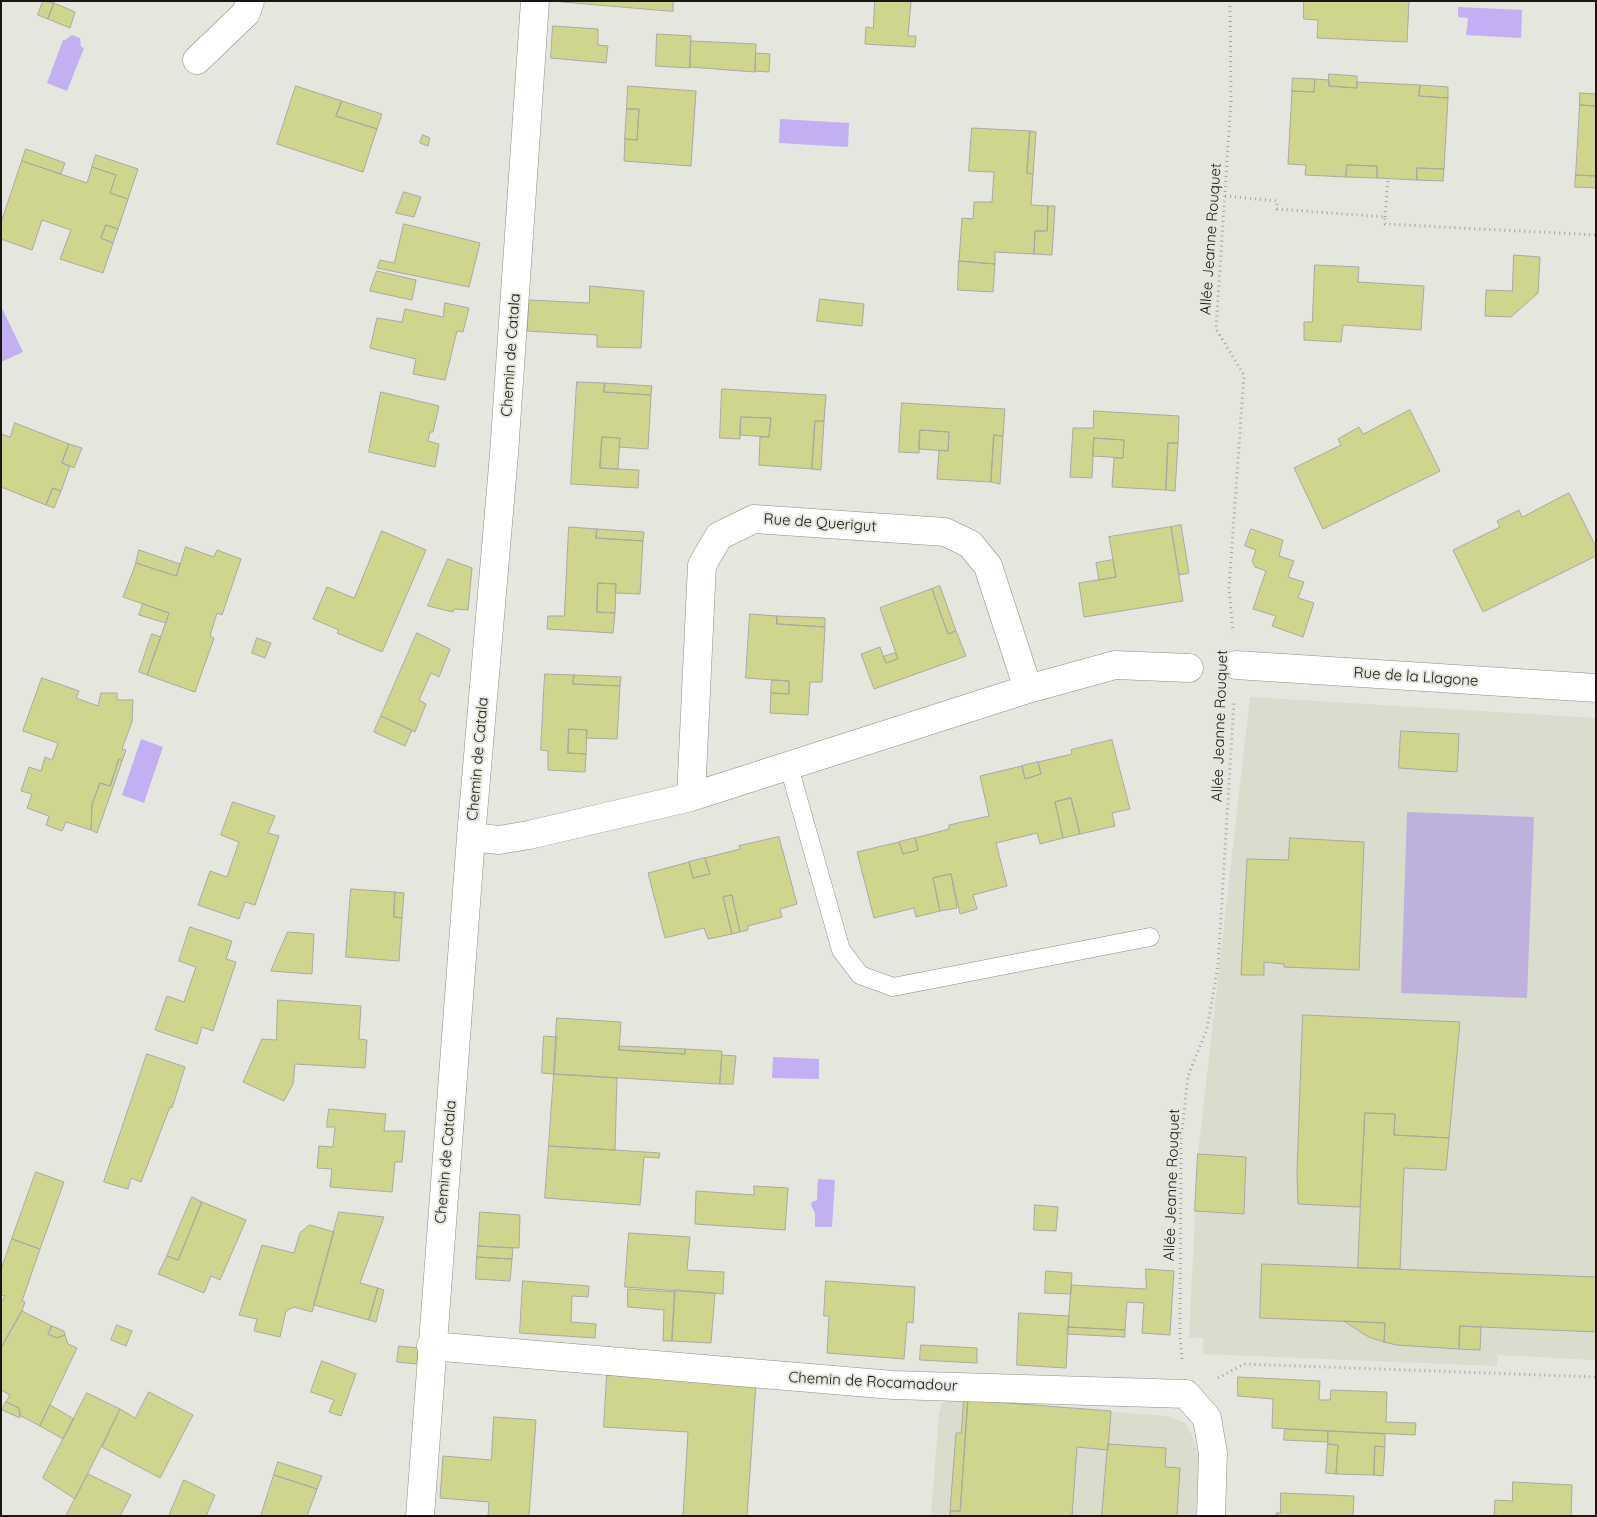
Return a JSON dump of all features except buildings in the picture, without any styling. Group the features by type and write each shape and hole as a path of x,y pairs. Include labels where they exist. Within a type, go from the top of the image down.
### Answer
{"street":[{"path":"197,60 246,13 250,1"},
{"name":"Chemin de Catala","path":"420,1516 431,1346 471,837 504,454 535,1"},
{"name":"Rue de Querigut","path":"691,797 702,565 719,536 754,519 945,532 970,544 988,566 1028,689"},
{"path":"471,837 499,840 529,835 691,797 1028,689 1115,665 1188,668"},
{"name":"Rue de la Llagone","path":"1236,665 1596,688"},
{"name":"Chemin de Rocamadour","path":"431,1346 893,1385 1186,1394"},
{"path":"1186,1394 1207,1418 1213,1453 1211,1516"}],"lane":[{"path":"788,767 841,950 860,975 893,987 1150,937"}],"path":[{"name":"Allée Jeanne Rouquet","path":"1186,1394 1180,1337 1181,1140 1188,1076 1207,1029 1218,966 1236,665 1229,588 1244,375 1216,329 1231,100 1230,1"},
{"path":"1388,178 1385,224 1596,235"},
{"path":"1225,196 1277,201 1277,209 1386,216"},
{"path":"1186,1394 1244,1364 1596,1377"}],"shaded area":[{"path":"1458,7 1522,10 1521,38 1466,35 1468,18 1458,17"},
{"path":"72,35 80,38 81,47 84,48 67,91 47,83 63,40"},
{"path":"780,119 849,123 848,147 779,143"},
{"path":"1,306 23,352 1,362"},
{"path":"1250,697 1596,718 1596,1360 1498,1355 1497,1366 1203,1354 1203,1338 1189,1338 1198,1154"},
{"path":"141,739 163,747 144,803 122,795"},
{"path":"1407,812 1534,817 1527,998 1401,993"},
{"path":"773,1057 819,1059 819,1079 772,1078"},
{"path":"818,1179 835,1180 832,1227 815,1227 815,1213 811,1205 812,1202 817,1200"},
{"path":"950,1399 1167,1416 1185,1423 1193,1437 1199,1457 1196,1516 931,1516 939,1414 942,1403"}]}
